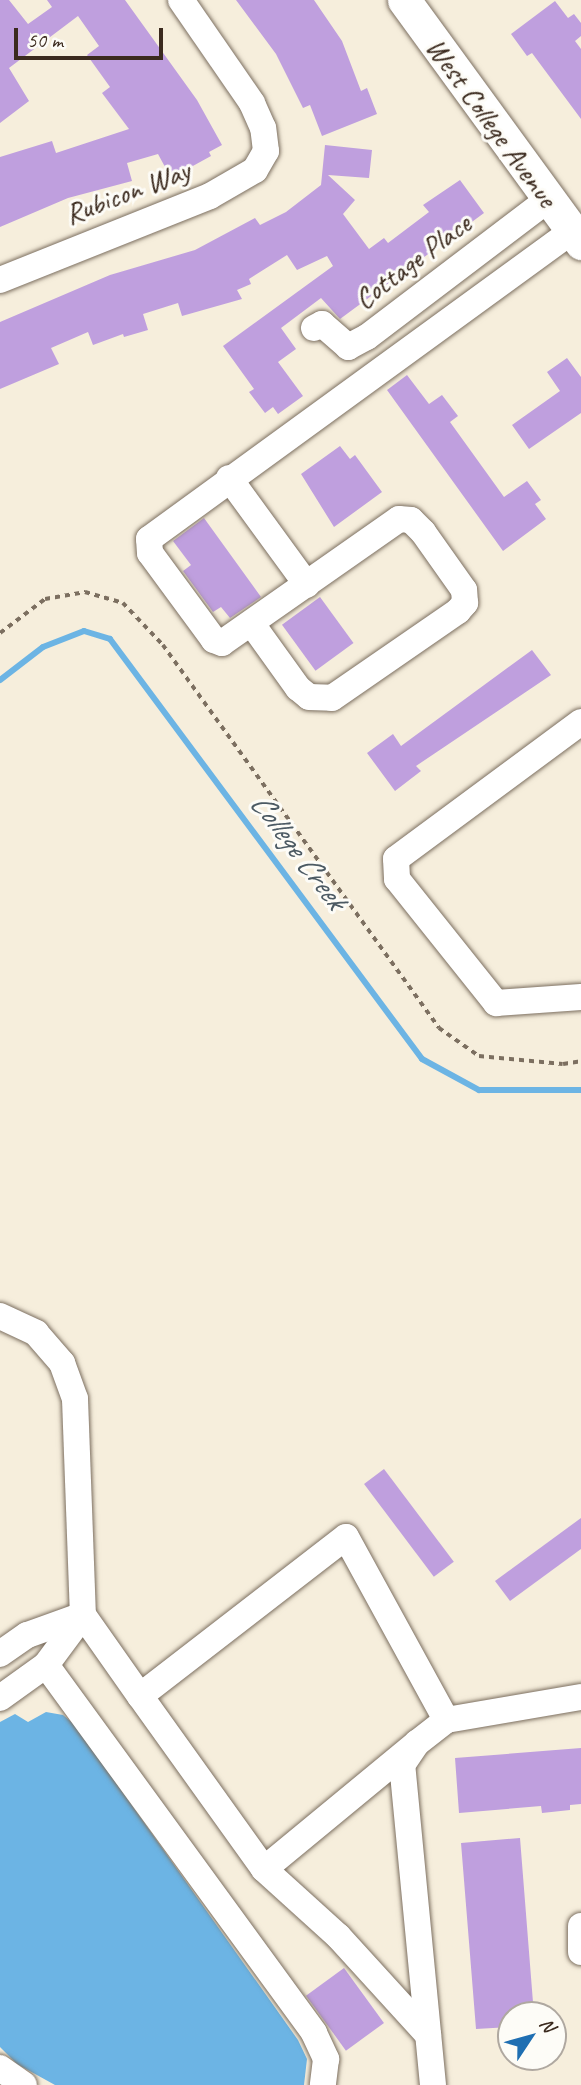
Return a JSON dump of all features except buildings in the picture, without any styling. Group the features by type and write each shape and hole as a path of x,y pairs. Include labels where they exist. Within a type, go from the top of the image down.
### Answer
{"main road":[{"name":"West College Avenue","path":"404,0 577,237"}],"street":[{"name":"Rubicon Way","path":"0,280 210,196 255,170 266,151 263,128 252,103 181,0"},
{"name":"Cottage Place","path":"314,328 322,324 348,347 367,337 549,199"},
{"path":"252,624 298,688 309,697 332,698 465,603 464,590 411,520 399,519 222,643 214,640 148,546 155,534 229,478 577,237"},
{"path":"229,478 307,585"},
{"path":"581,722 396,859 397,879 496,1003 581,997"},
{"path":"0,1316 36,1334 62,1363 75,1399 83,1615 264,1869 338,1936 428,2035"},
{"path":"140,1696 345,1537 446,1720"},
{"path":"0,1654 27,1634 83,1615"},
{"path":"0,1698 46,1665 83,1615"},
{"path":"46,1665 314,2033 326,2059 323,2085"},
{"path":"264,1869 446,1720 581,1697"},
{"path":"417,1744 402,1765 433,2085"},
{"path":"581,1926 581,1952"},
{"path":"0,2068 24,2085"}],"path":[{"path":"0,633 45,599 85,592 123,603 163,645 439,1028 479,1056 563,1064 581,1061"}],"water":[{"path":"46,1712 63,1715 75,1725 298,2040 307,2059 304,2085 55,2085 17,2064 0,2047 0,1722 15,1714 28,1722"}],"waterway":[{"name":"College Creek","path":"0,680 43,647 84,631 110,639 422,1059 479,1090 581,1090"}]}
